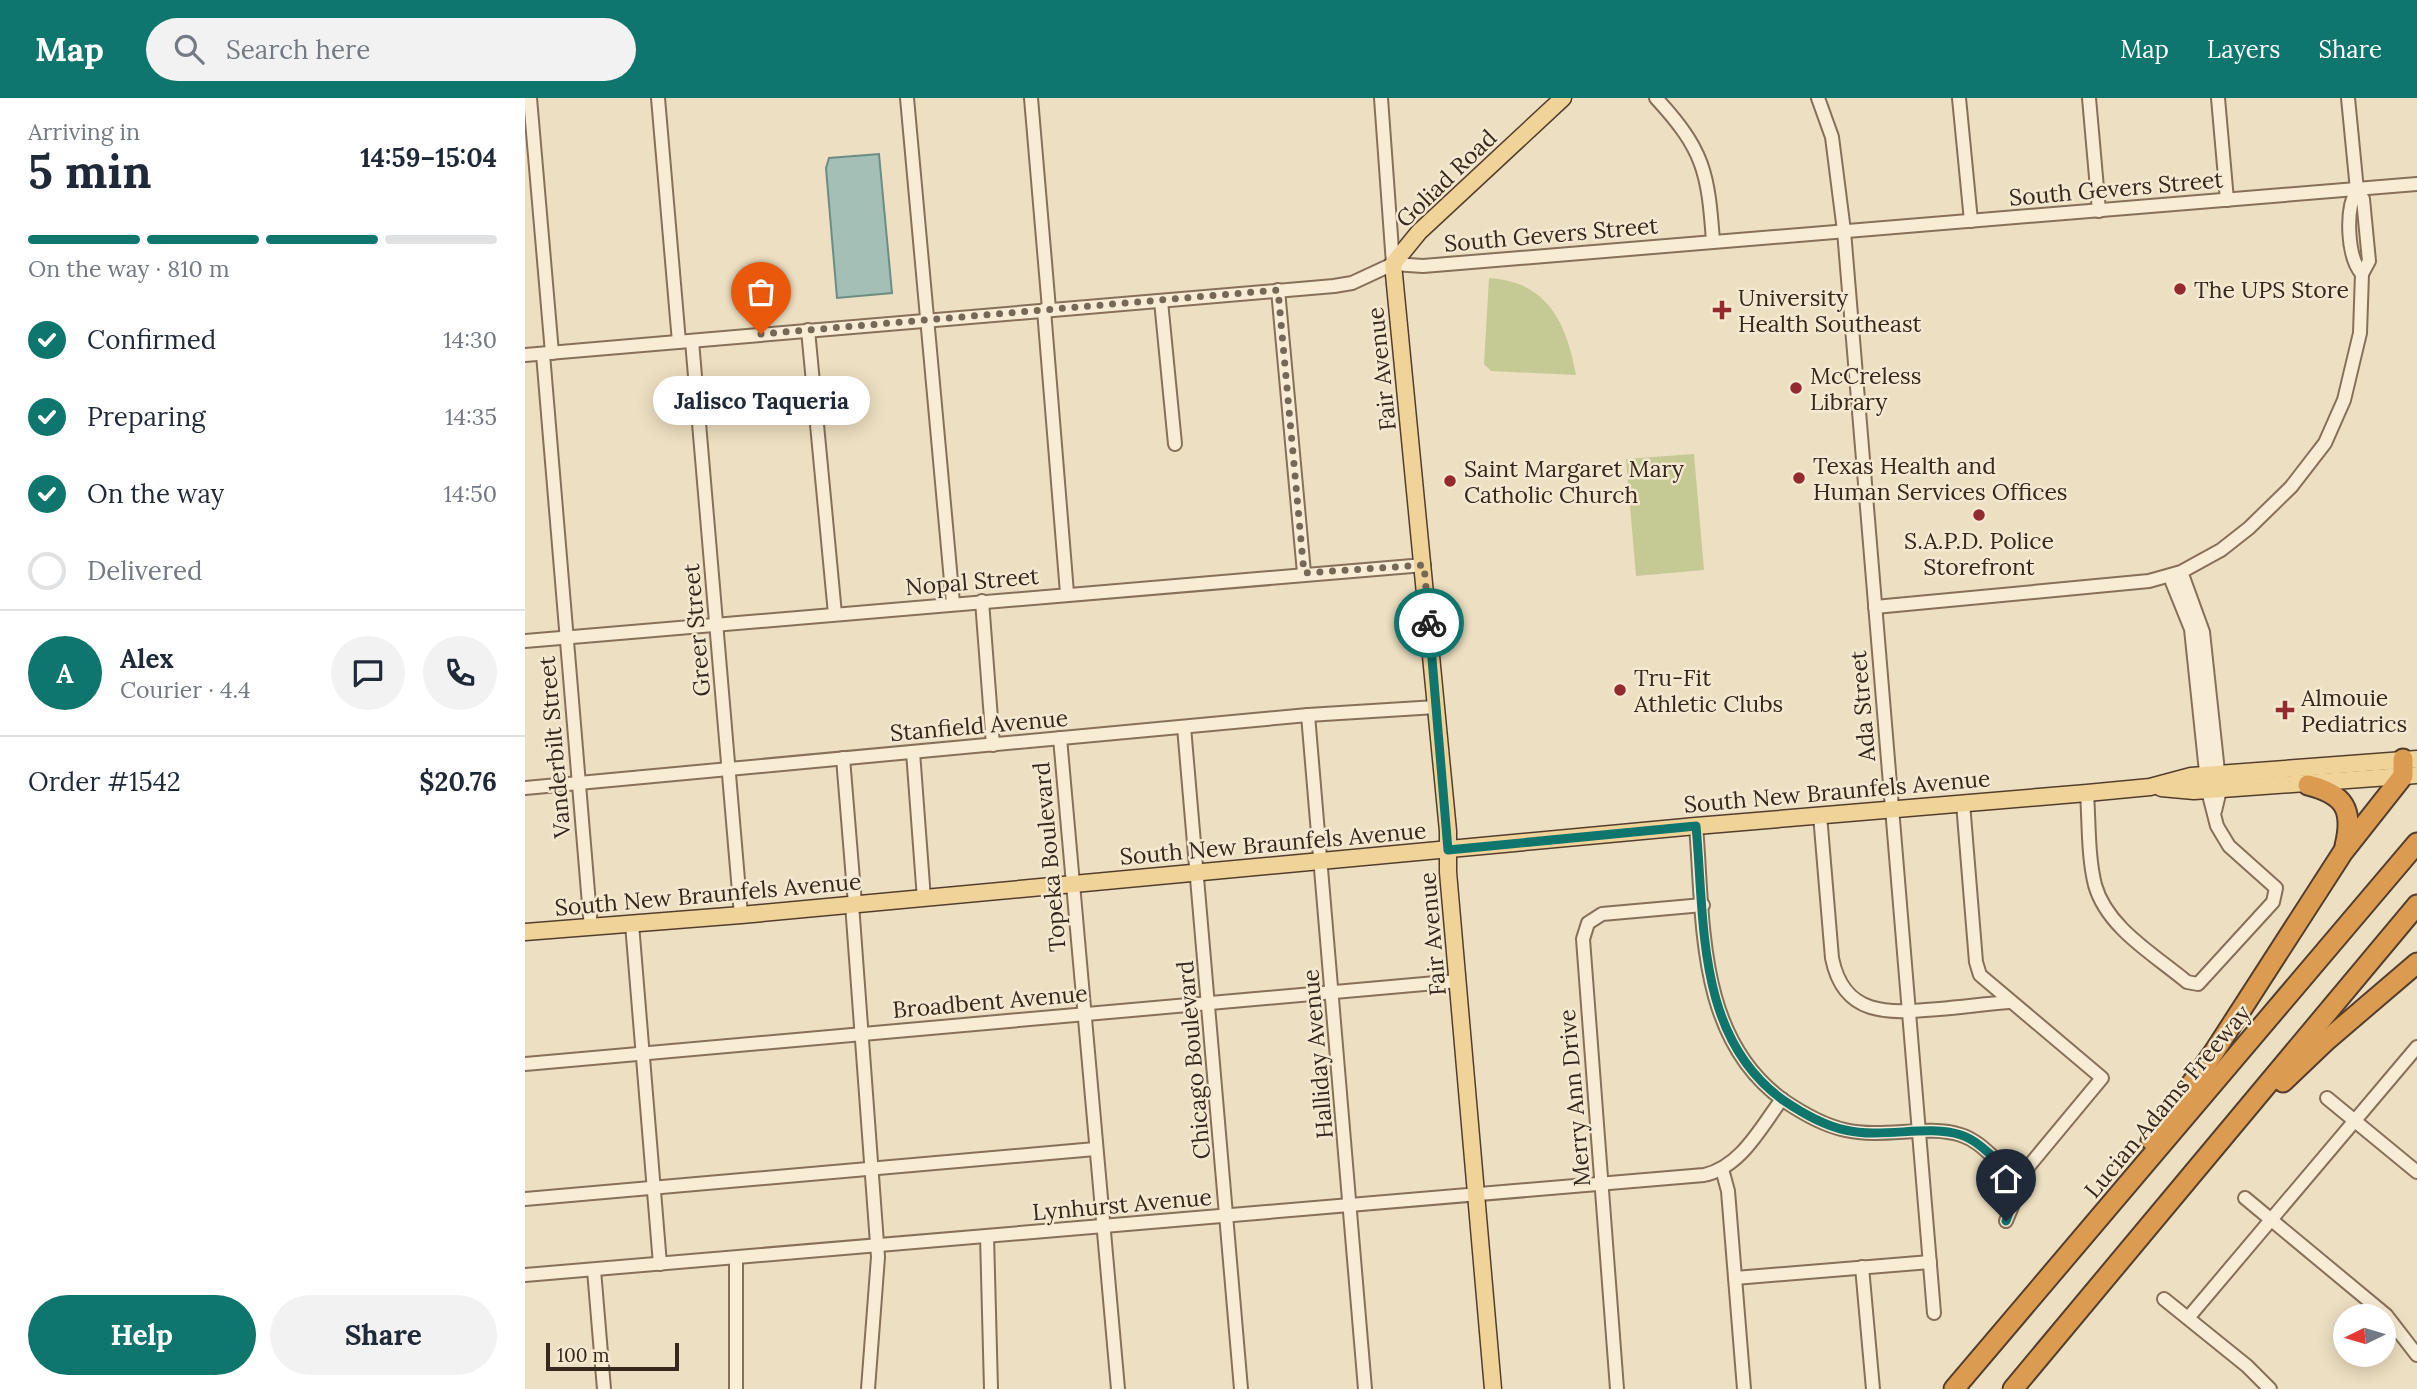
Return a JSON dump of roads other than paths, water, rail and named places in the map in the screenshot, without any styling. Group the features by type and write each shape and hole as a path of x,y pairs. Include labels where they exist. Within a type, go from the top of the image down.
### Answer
{"highway":[{"path":"2126,1188 2150,1142 2214,1052 2343,852 2410,767"},
{"path":"2308,785 2327,789 2338,796 2348,814 2350,826 2343,852"},
{"name":"Lucian Adams Freeway","path":"1954,1389 2417,843"},
{"path":"2013,1389 2417,905"},
{"path":"2144,1231 2199,1182 2287,1078 2417,963"}],"main road":[{"name":"Goliad Road","path":"1393,264 1419,232 1563,98"},
{"name":"Fair Avenue","path":"1393,264 1424,565 1493,1389"},
{"name":"South New Braunfels Avenue","path":"525,932 924,899 1820,815 2410,767"},
{"name":"South New Braunfels Avenue","path":"2213,783 2308,785 2410,767"}],"street":[{"name":"Vanderbilt Street","path":"530,98 566,637 591,928"},
{"name":"Greer Street","path":"658,98 716,623 741,915"},
{"path":"907,98 953,603"},
{"path":"1031,98 1067,593"},
{"name":"Fair Avenue","path":"1381,98 1393,264"},
{"path":"1656,98 1688,135 1700,157 1708,186 1713,242"},
{"name":"Ada Street","path":"1818,98 1834,147 1844,231 1934,1313"},
{"path":"1959,98 1971,221"},
{"path":"2089,98 2099,211"},
{"path":"2218,98 2227,200"},
{"path":"1875,607 2126,584 2175,574 2221,550 2249,528 2291,487 2325,443 2353,372 2360,333 2363,274 2353,264 2349,203 2357,190 2348,98"},
{"name":"South Gevers Street","path":"525,355 1352,283 1393,264 1423,266 2417,184"},
{"path":"1278,290 1304,573"},
{"path":"1161,301 1175,444"},
{"path":"808,330 835,614"},
{"name":"Nopal Street","path":"525,640 1424,565"},
{"path":"2087,793 2096,886 2105,907 2120,926 2193,985 2198,984 2273,902 2276,888 2229,846 2217,826 2191,629 2172,582 2175,574"},
{"path":"982,601 993,745"},
{"name":"Stanfield Avenue","path":"525,788 1308,715 1436,707"},
{"name":"Halliday Avenue","path":"1308,715 1365,1389"},
{"name":"Chicago Boulevard","path":"1184,727 1241,1389"},
{"name":"Topeka Boulevard","path":"1060,738 1118,1389"},
{"path":"913,752 924,899"},
{"path":"842,758 877,1246 868,1389"},
{"path":"1963,803 1976,962 1985,981 2102,1078 2022,1178 2006,1221"},
{"path":"1820,815 1832,958 1838,978 1849,994 1871,1009 1909,1012 2009,1002"},
{"path":"1696,826 1711,988 1724,1027 1745,1062 1782,1099 1810,1117 1844,1130 1884,1135 1945,1132 1966,1137 2022,1178"},
{"name":"Merry Ann Drive","path":"1617,1389 1584,931 1594,918 1602,914 1703,905"},
{"path":"632,924 645,1053 660,1264"},
{"name":"Broadbent Avenue","path":"525,1064 1458,981"},
{"path":"2188,1318 2417,1047"},
{"path":"2327,1098 2417,1172"},
{"path":"1745,1389 1728,1191 1722,1169 1742,1153 1782,1099"},
{"path":"525,1199 1095,1149"},
{"name":"Lynhurst Avenue","path":"525,1275 1104,1228 1704,1175 1722,1169"},
{"path":"2245,1198 2386,1315 2417,1355"},
{"path":"987,1236 991,1389"},
{"path":"736,1258 736,1389"},
{"path":"1735,1278 1930,1262"},
{"path":"1862,1267 1873,1389"},
{"path":"594,1270 604,1389"},
{"path":"2164,1299 2270,1389"}],"water":[{"path":"879,154 892,293 837,298 826,168 829,158"}],"place":[{"name":"The UPS Store","path":"2180,289"},
{"name":"University Health Southeast","path":"1722,310"},
{"name":"Jalisco Taqueria","path":"761,334"},
{"name":"McCreless Library","path":"1796,388"},
{"name":"Texas Health and Human Services Offices","path":"1799,478"},
{"name":"Saint Margaret Mary Catholic Church","path":"1450,481"},
{"name":"S.A.P.D. Police Storefront","path":"1979,515"},
{"name":"Tru-Fit Athletic Clubs","path":"1620,690"},
{"name":"Almouie Pediatrics","path":"2285,710"}]}
